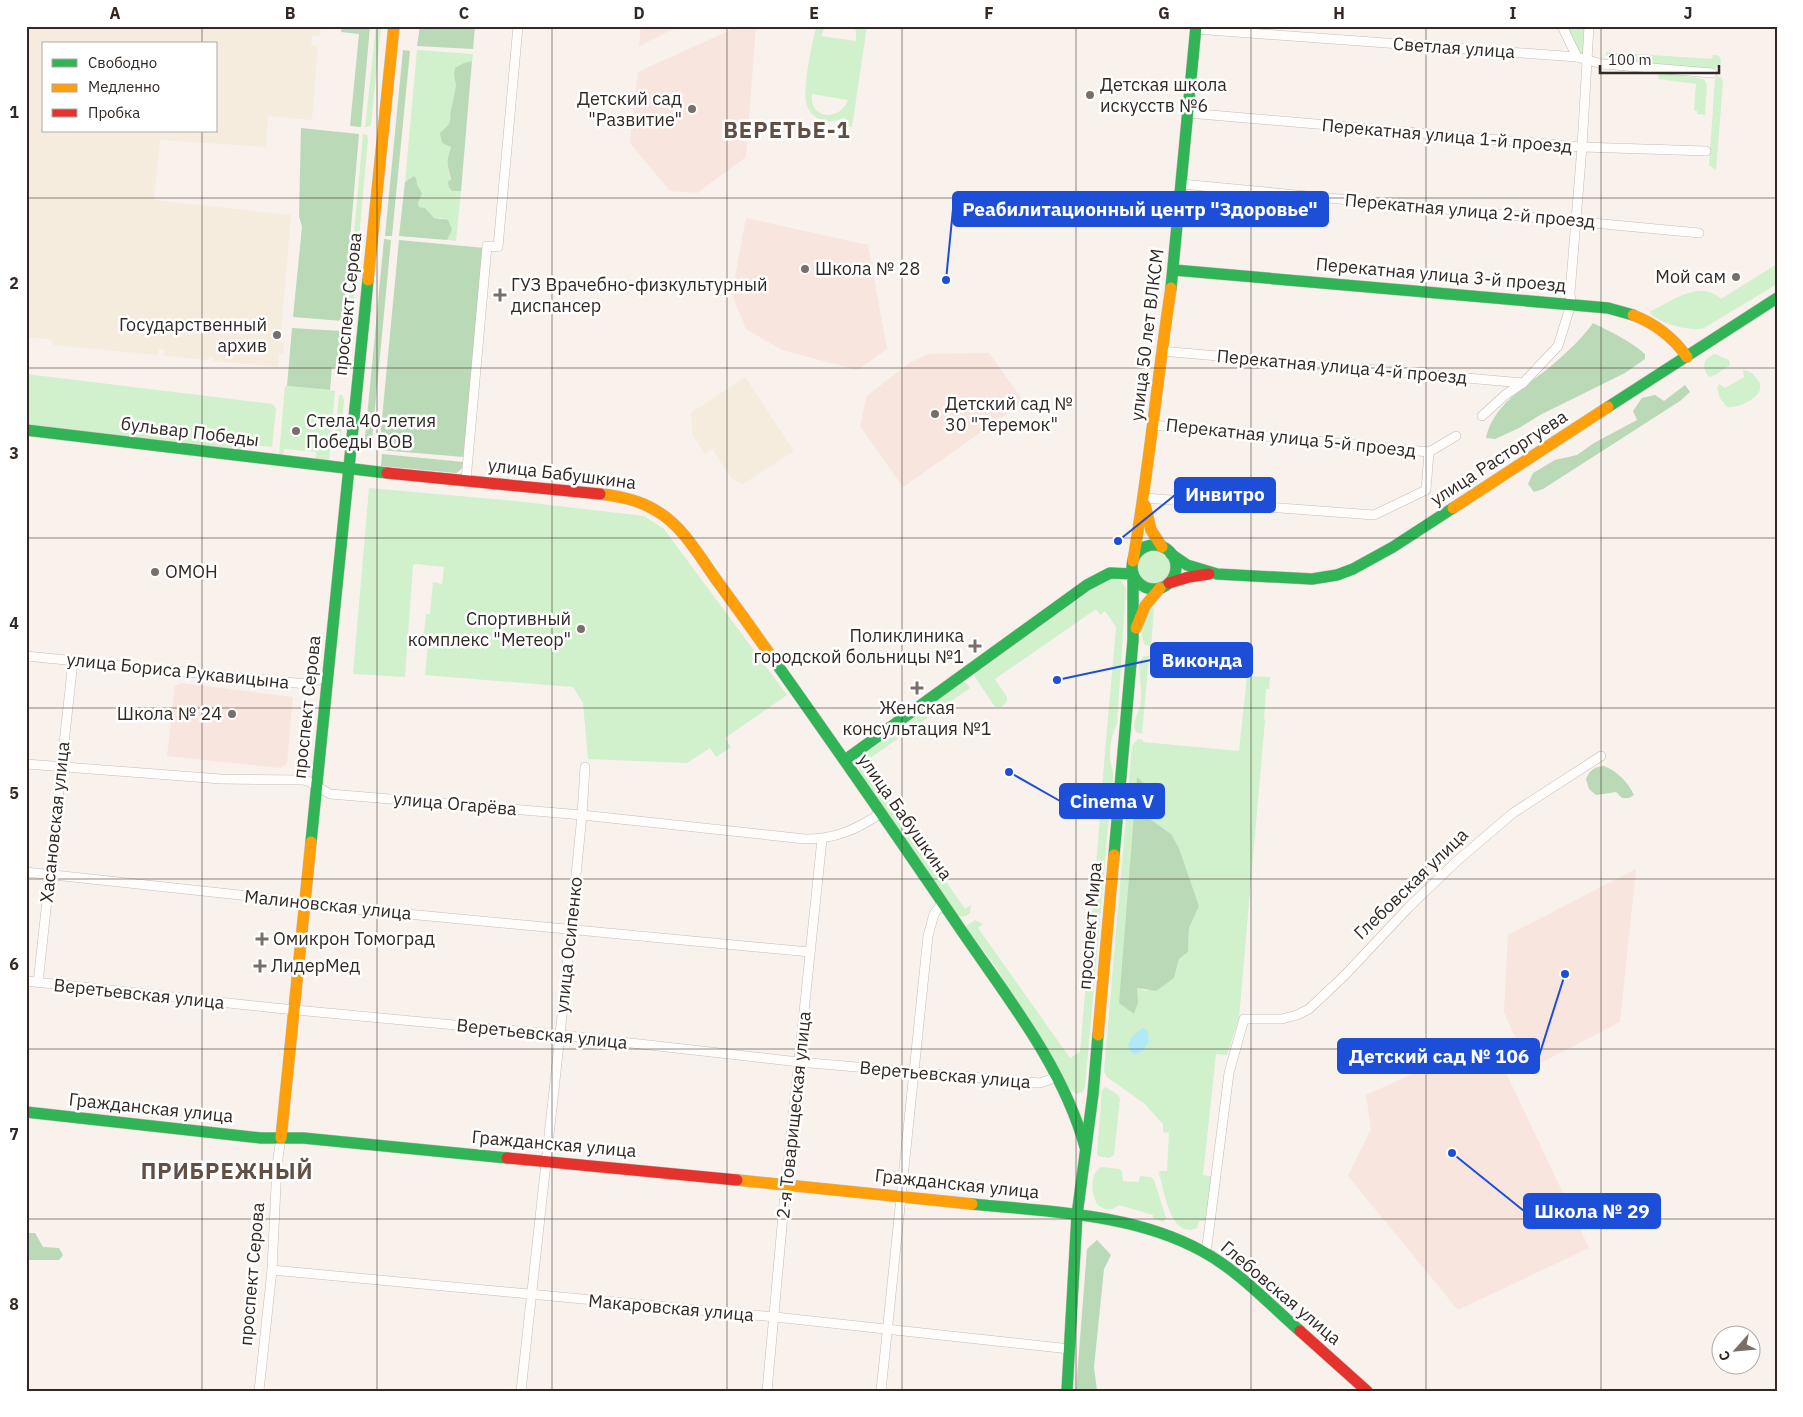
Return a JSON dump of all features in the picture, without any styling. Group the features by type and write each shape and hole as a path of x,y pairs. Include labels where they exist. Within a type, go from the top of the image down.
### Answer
{"main road":[{"name":"проспект Серова","path":"282,1138 394,26"},
{"name":"улица 50 лет ВЛКСМ","path":"1133,574 1133,561 1144,498 1161,351 1174,270 1196,28"},
{"name":"Перекатная улица 3-й проезд","path":"1174,270 1608,308 1644,319 1671,336 1687,357"},
{"name":"улица Расторгуева","path":"1165,585 1189,577 1217,574 1312,580 1337,575 1353,569 1393,547 1777,298"},
{"name":"бульвар Победы","path":"26,430 349,468"},
{"name":"улица Бабушкина","path":"349,468 627,498 650,505 663,513 677,526 691,544 845,760 1038,1042 1080,1128 1085,1147"},
{"name":"улица 50 лет ВЛКСМ","path":"1144,498 1150,530 1166,551"},
{"path":"845,760 1088,585 1110,573 1133,574 1137,581 1145,588 1165,585 1175,568 1166,551 1147,547 1138,552 1133,561"},
{"name":"улица Расторгуева","path":"1166,551 1186,565 1217,574"},
{"name":"проспект Мира","path":"1067,1391 1077,1215 1093,1094 1133,640 1133,574"},
{"name":"проспект Мира","path":"1133,640 1143,609 1153,594 1165,585"},
{"path":"1063,1091 1073,1104 1080,1107 1088,1103 1093,1094"},
{"name":"Гражданская улица","path":"26,1112 261,1138 303,1138 547,1161 1077,1215"},
{"name":"Глебовская улица","path":"1077,1215 1146,1228 1170,1235 1204,1252 1236,1275 1367,1391"}],"street":[{"path":"466,480 487,246 498,247 518,26"},
{"path":"1562,26 1577,58"},
{"path":"1482,416 1523,383 1558,346 1571,304 1570,294 1582,147 1589,26"},
{"name":"Светлая улица","path":"1196,28 1577,58 1602,64 1712,74"},
{"name":"Перекатная улица 1-й проезд","path":"1188,113 1582,147 1706,151"},
{"name":"Перекатная улица 2-й проезд","path":"1181,184 1699,233"},
{"name":"Перекатная улица 4-й проезд","path":"1161,351 1523,383"},
{"name":"Перекатная улица 5-й проезд","path":"1153,425 1428,452"},
{"path":"1144,498 1374,515 1426,490 1428,452 1456,436"},
{"name":"улица Бориса Рукавицына","path":"26,656 306,684 328,676"},
{"name":"Хасановская улица","path":"38,982 72,661"},
{"name":"Глебовская улица","path":"1204,1252 1208,1237 1229,1072 1244,1019 1282,1019 1309,1009 1458,860 1513,813 1601,756"},
{"name":"улица Огарёва","path":"26,764 220,779 303,780 330,794 582,815 804,840 822,839 850,831 881,813"},
{"name":"улица Осипенко","path":"521,1391 560,1035 585,767"},
{"name":"2-я Товарищеская улица","path":"767,1391 786,1184 822,839"},
{"name":"Малиновская улица","path":"26,872 305,903 810,952"},
{"path":"881,1391 928,936 934,914 943,902"},
{"name":"Веретьевская улица","path":"26,981 294,1010 560,1035 799,1062 1040,1083 1057,1078"},
{"name":"проспект Серова","path":"259,1391 272,1270 277,1165 282,1138"},
{"name":"Макаровская улица","path":"272,1270 532,1296 775,1317 1070,1349"}],"shaded area":[{"path":"26,26 321,26 320,36 312,36 311,45 318,46 312,120 268,116 266,147 160,140 154,200 291,215 280,342 284,343 283,354 279,354 278,367 213,361 213,357 210,357 209,360 164,356 165,349 159,349 158,355 53,345 52,340 26,337"},
{"path":"641,26 679,26 639,46"},
{"name":"Детский сад \"Развитие\"","path":"756,26 746,157 697,193 670,191 630,143 638,72 737,27"},
{"name":"Школа № 28","path":"746,218 868,245 887,349 857,370 782,350 746,329 732,294"},
{"name":"Детский сад № 30 \"Теремок\"","path":"989,353 1024,402 903,487 860,426 867,396 909,363 928,354"},
{"path":"745,377 794,451 743,484 733,480 712,449 705,454 692,434 691,413"},
{"name":"Школа № 24","path":"181,683 293,697 287,763 281,768 167,756 175,686"},
{"path":"1636,869 1620,1022 1529,1069 1504,1012 1508,935"},
{"path":"1490,1039 1589,1248 1458,1310 1348,1176 1371,1129 1366,1095"}],"green space":[{"path":"342,26 370,26 361,127 350,126 359,34 341,32"},
{"path":"376,26 381,26 371,125 365,128"},
{"path":"420,26 475,26 473,49 417,46"},
{"path":"817,26 825,26 821,36 856,41 856,31 853,26 867,26 852,127 844,126 845,117 840,120 826,121 820,119 809,110 805,95","holes":["812,94 848,100 839,112 826,115 815,109 812,103"]},
{"path":"1565,26 1585,26 1584,56 1579,54"},
{"path":"403,50 410,51 392,236 385,236"},
{"path":"417,50 473,54 472,61 468,62 455,80 456,86 450,120 444,132 442,143 451,146 448,164 452,191 461,191 456,241 447,240 452,230 442,218 434,218 425,208 419,207 418,203 421,193 417,185 408,180 405,182"},
{"path":"1606,52 1712,59 1713,55 1716,55 1720,57 1721,62 1719,67 1711,70 1611,61 1606,57"},
{"path":"472,61 461,191 452,191 448,182 451,179 448,156 451,147 442,143 440,133 450,121 456,86 455,68"},
{"path":"1664,73 1704,79 1707,85 1705,115 1697,114 1697,111 1694,110 1696,84 1659,79 1658,75"},
{"path":"1717,76 1721,77 1723,82 1716,170 1709,165 1715,79"},
{"path":"301,128 359,134 343,321 293,317 302,227 299,216"},
{"path":"363,134 367,135 368,139 348,361 345,367 342,367"},
{"path":"414,176 422,193 418,203 419,207 425,208 434,218 448,220 452,230 447,240 399,236 405,182"},
{"path":"384,239 391,240 371,450 364,449"},
{"path":"399,240 485,248 464,457 379,450"},
{"path":"1777,264 1777,284 1704,328 1691,329 1675,326 1654,317 1650,313 1677,298 1695,291 1713,293 1721,299"},
{"path":"1593,323 1633,345 1645,354 1645,359 1625,373 1540,415 1519,428 1495,439 1486,438 1495,416 1503,406 1567,352"},
{"path":"292,328 341,331 338,368 332,367 330,390 287,386"},
{"path":"1715,354 1729,360 1730,365 1709,377 1704,363"},
{"path":"1743,370 1751,372 1759,381 1758,393 1751,400 1736,406 1727,407 1720,398 1717,388 1719,384 1725,388 1744,377"},
{"path":"26,374 273,404 276,409 272,447 243,444 242,452 26,426"},
{"path":"1685,385 1690,392 1680,401 1543,489 1534,492 1528,484 1533,473 1555,460 1577,455 1594,443 1637,420 1633,411 1642,398 1655,395 1664,401"},
{"path":"285,386 335,391 329,461 315,459 316,452 284,449 283,456 279,456"},
{"path":"339,395 342,395 344,400 340,447 334,446"},
{"path":"382,454 463,462 463,464 456,473 381,466"},
{"name":"Спортивный комплекс \"Метеор\"","path":"369,488 515,501 644,516 664,529 787,695 725,738 731,747 716,757 710,748 687,763 588,759 583,703 573,687 425,675 428,643 423,643 426,614 430,614 433,582 442,584 444,567 417,564 413,565 405,677 353,674"},
{"path":"1154,548 1167,554 1173,567 1167,580 1154,586 1141,580 1135,567 1141,554"},
{"path":"1106,579 1121,581 1126,589 1117,724 1112,736 1110,750 1113,782 1110,794 1101,801 1096,798 1095,794 1102,787 1116,627 1105,611 1100,615 1096,609 995,679 1007,697 1007,701 1002,707 995,707 975,677 975,673"},
{"path":"1149,607 1154,608 1151,646 1145,645 1142,636 1143,621"},
{"path":"1144,656 1149,656 1142,734 1136,732 1134,725 1141,700 1139,662"},
{"path":"1247,676 1270,677 1269,689 1266,689 1265,720 1239,1018 1227,1055 1216,1054 1203,1175 1214,1177 1208,1218 1205,1221 1199,1221 1197,1228 1188,1230 1180,1227 1174,1220 1166,1201 1159,1173 1160,1171 1167,1171 1169,1133 1163,1132 1163,1124 1145,1104 1107,1077 1104,1071 1132,746 1138,739 1143,740 1143,742 1239,751","holes":["1150,819 1171,834 1179,848 1199,906 1189,928 1188,952 1179,959 1174,978 1146,991 1137,988 1119,1003"]},
{"path":"962,682 966,683 970,688 866,761 865,765 965,909 971,905 970,913 962,917 957,915 859,771 859,765 863,754"},
{"path":"1604,766 1622,778 1634,795 1629,798 1622,798 1616,792 1596,795 1589,789 1586,779 1589,773 1595,768"},
{"path":"1137,777 1154,793 1150,819 1171,834 1179,848 1199,906 1189,928 1188,952 1179,959 1174,978 1156,991 1137,988 1138,1002 1134,1014 1119,1003"},
{"path":"1101,808 1108,812 1109,816 1085,1087 1083,1092 1077,1094 1070,1089 1009,993 1000,973 974,941 966,926 975,920 983,924 978,928 1070,1058 1080,1052 1100,818 1096,812"},
{"path":"1105,1087 1120,1098 1114,1155 1109,1158 1098,1156 1097,1153 1102,1090"},
{"path":"1101,1167 1120,1169 1123,1181 1139,1182 1140,1176 1151,1177 1154,1180 1166,1218 1163,1222 1153,1218 1153,1215 1119,1205 1108,1210 1098,1205 1092,1185 1094,1174"},
{"path":"28,1233 35,1233 43,1247 59,1248 63,1255 59,1260 27,1260 26,1265 26,1237"},
{"path":"1097,1240 1111,1255 1104,1269 1094,1367 1097,1391 1076,1391 1087,1249"}],"water":[{"path":"1143,1028 1148,1031 1149,1041 1143,1051 1135,1055 1130,1051 1128,1045 1133,1035"}],"traffic: fast":[{"path":"1171,288 1196,26"},
{"path":"1174,270 1608,308 1633,315"},
{"path":"311,842 368,280"},
{"path":"1608,407 1777,298"},
{"path":"26,430 387,473"},
{"path":"1171,554 1187,565 1217,574 1312,579 1337,575 1353,569 1393,547 1453,508"},
{"path":"1154,545 1166,549 1172,555 1176,567 1172,579 1166,585 1154,589 1142,585 1136,579 1132,567 1136,555 1142,549 1154,545"},
{"path":"845,760 1087,585 1110,573 1133,574 1133,640 1114,855"},
{"path":"771,656 1013,1004 1062,1087 1075,1116 1085,1147"},
{"path":"1067,1391 1077,1215 1093,1094 1098,1035"},
{"path":"26,1112 261,1138 303,1138 507,1158"},
{"path":"972,1204 1090,1216 1148,1229 1175,1238 1202,1251 1229,1268 1300,1331"}],"traffic: slow":[{"path":"368,280 394,26"},
{"path":"1133,561 1144,493 1171,288"},
{"path":"1633,315 1663,332 1676,343 1687,357"},
{"path":"1453,508 1608,407"},
{"path":"600,494 636,501 665,516 696,550 771,656"},
{"path":"1145,505 1151,530 1162,547"},
{"path":"1136,628 1145,606 1160,588"},
{"path":"281,1138 311,842"},
{"path":"1098,1035 1114,855"},
{"path":"737,1180 972,1204"}],"traffic: jam":[{"path":"387,473 600,494"},
{"path":"1169,583 1209,574"},
{"path":"507,1158 737,1180"},
{"path":"1300,1331 1367,1391"}],"place":[{"name":"Детская школа искусств №6","path":"1090,95"},
{"name":"Детский сад \"Развитие\"","path":"692,109"},
{"name":"Школа № 28","path":"805,269"},
{"name":"Мой сам","path":"1736,277"},
{"name":"Реабилитационный центр \"Здоровье\"","path":"946,280"},
{"name":"ГУЗ Врачебно-физкультурный диспансер","path":"500,295"},
{"name":"Государственный архив","path":"277,335"},
{"name":"Детский сад № 30 \"Теремок\"","path":"935,414"},
{"name":"Стела 40-летия Победы ВОВ","path":"296,431"},
{"name":"Инвитро","path":"1118,541"},
{"name":"ОМОН","path":"155,572"},
{"name":"Спортивный комплекс \"Метеор\"","path":"581,629"},
{"name":"Поликлиника городской больницы №1","path":"975,646"},
{"name":"Виконда","path":"1057,680"},
{"name":"Женская консультация №1","path":"917,688"},
{"name":"Школа № 24","path":"232,714"},
{"name":"Cinema V","path":"1009,772"},
{"name":"Омикрон Томоград","path":"262,939"},
{"name":"ЛидерМед","path":"260,966"},
{"name":"Детский сад № 106","path":"1565,974"},
{"name":"Школа № 29","path":"1452,1153"}],"district":[{"name":"ВЕРЕТЬЕ-1","path":"787,130"},
{"name":"ПРИБРЕЖНЫЙ","path":"227,1171"}]}
